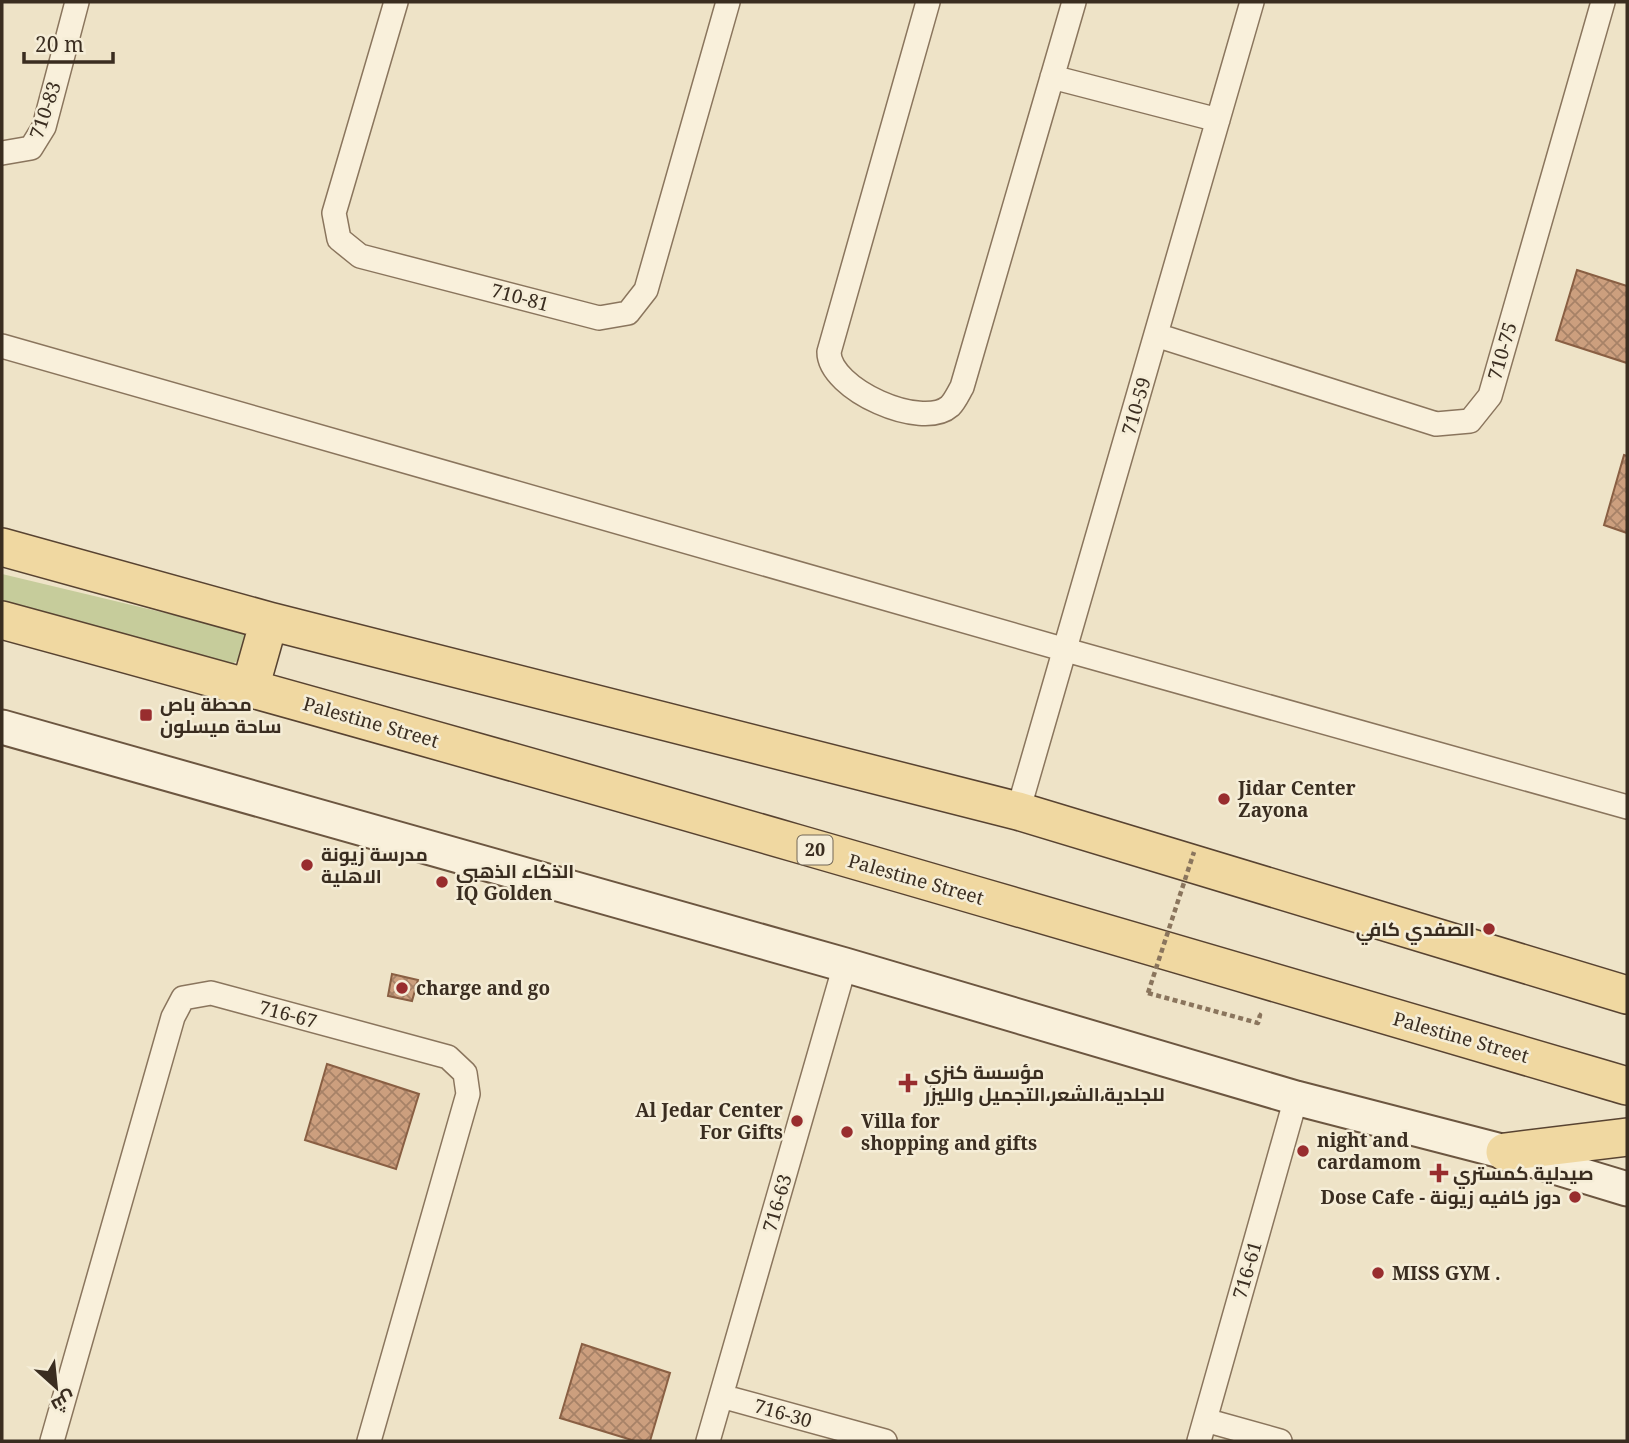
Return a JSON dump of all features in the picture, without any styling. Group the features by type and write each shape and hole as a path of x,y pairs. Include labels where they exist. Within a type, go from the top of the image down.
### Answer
{"main road":[{"path":"2,547 269,621 1018,811 1627,995"},
{"name":"Palestine Street","path":"2,620 250,688 1176,953 1627,1086"},
{"path":"250,688 269,621"},
{"path":"1506,1152 1627,1137"}],"street":[{"name":"710-83","path":"2,153 32,148 44,127 78,2"},
{"name":"710-81","path":"396,2 334,213 339,239 360,256 599,318 628,313 646,290 728,2"},
{"path":"928,2 829,352 829,360 834,370 864,395 898,410 924,414 940,411 951,405 962,387 1074,2"},
{"name":"710-59","path":"1018,811 1252,2"},
{"name":"710-75","path":"1156,335 1436,424 1470,421 1490,396 1603,2"},
{"path":"1052,77 1219,120"},
{"path":"2,346 1627,807"},
{"path":"2,727 845,965 1296,1098 1506,1152 1627,1189"},
{"name":"716-63","path":"708,1441 845,965"},
{"name":"716-67","path":"52,1441 173,1017 183,998 211,993 448,1058 465,1073 468,1094 369,1441"},
{"name":"716-61","path":"1202,1431 1296,1098"},
{"name":"716-30","path":"721,1396 885,1441"},
{"path":"1202,1431 1280,1441"}],"path":[{"path":"1194,852 1147,993 1258,1023 1260,1015 1247,1010"}],"green space":[{"path":"2,574 253,634 241,659 230,665 2,600"}],"building":[{"path":"1577,270 1627,286 1627,363 1556,340"},
{"path":"1624,455 1627,456 1627,533 1604,525"},
{"name":"charge and go","path":"392,974 418,980 412,1001 388,996"},
{"path":"327,1064 419,1094 396,1169 305,1140"},
{"path":"582,1344 670,1373 650,1441 635,1441 560,1418"}],"place":[{"name":"محطة باص ساحة ميسلون","path":"146,715"},
{"name":"Jidar Center Zayona","path":"1224,799"},
{"name":"مدرسة زيونة الاهلية","path":"307,865"},
{"name":"الذكاء الذهبي IQ Golden","path":"442,882"},
{"name":"الصفدي كافي","path":"1489,929"},
{"name":"charge and go","path":"402,988"},
{"name":"مؤسسة كنزي للجلدية،الشعر،التجميل والليزر","path":"908,1083"},
{"name":"Al Jedar Center For Gifts","path":"797,1121"},
{"name":"Villa for shopping and gifts","path":"847,1132"},
{"name":"night and cardamom","path":"1303,1151"},
{"name":"صيدلية كمستري","path":"1439,1173"},
{"name":"Dose Cafe - دوز كافيه زيونة","path":"1575,1197"},
{"name":"MISS GYM .","path":"1378,1273"}]}
